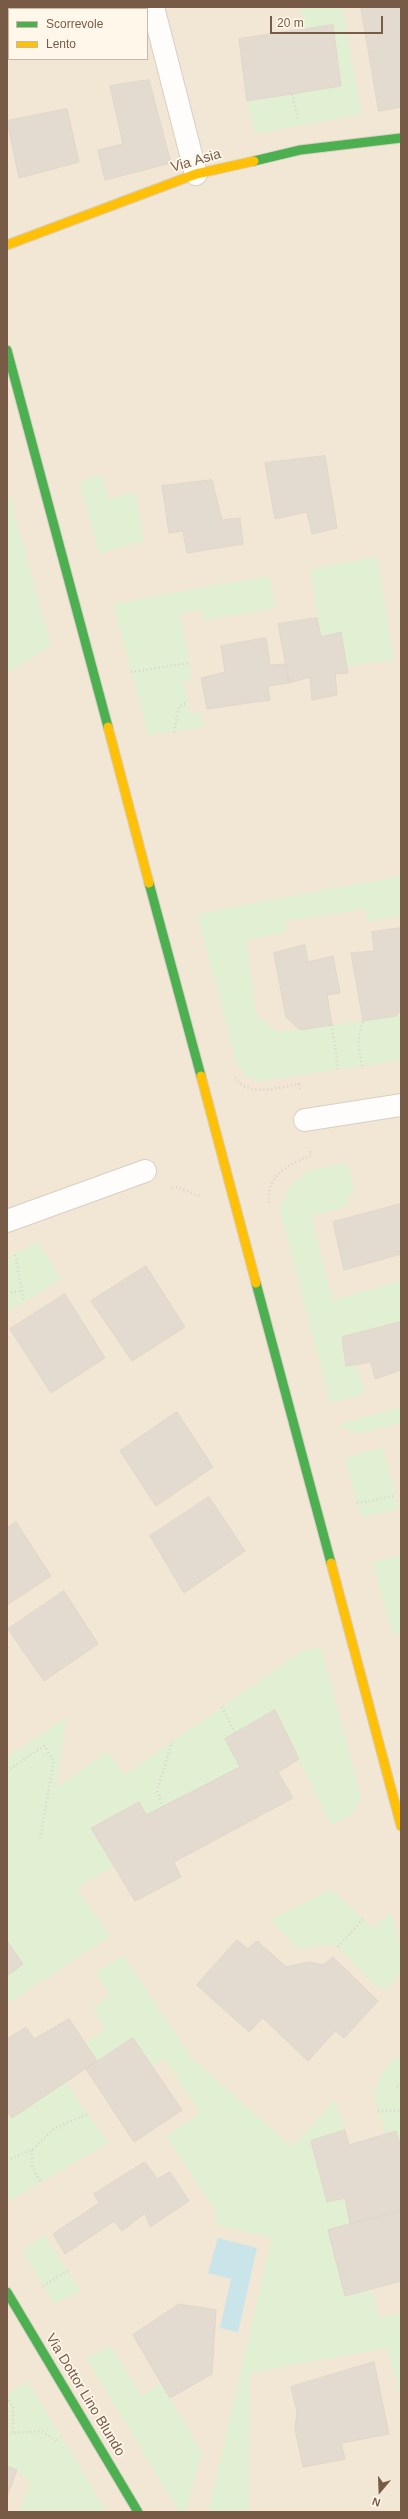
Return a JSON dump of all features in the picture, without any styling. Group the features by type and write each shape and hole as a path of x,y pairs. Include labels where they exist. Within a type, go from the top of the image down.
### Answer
{"main road":[{"name":"Via Asia","path":"7,245 196,174 300,150 401,138"},
{"path":"7,350 401,1826"},
{"name":"Via Dottor Lino Blundo","path":"7,2292 138,2512"}],"street":[{"path":"153,7 196,174"},
{"path":"305,1120 401,1105"},
{"path":"7,1221 145,1171"}],"path":[{"path":"292,94 299,126"},
{"path":"131,672 190,663"},
{"path":"174,732 179,706 188,703"},
{"path":"362,1066 358,1040 363,1021"},
{"path":"332,1025 338,1070"},
{"path":"15,1255 24,1302"},
{"path":"7,1293 21,1291"},
{"path":"357,1503 396,1496"},
{"path":"222,1707 235,1733"},
{"path":"163,1807 157,1791 172,1742"},
{"path":"7,1771 44,1746 54,1761 40,1838"},
{"path":"338,1947 363,1919"},
{"path":"397,2086 401,2089"},
{"path":"378,2111 401,2111"},
{"path":"7,2160 32,2150 55,2128 88,2114"},
{"path":"32,2150 32,2167 41,2182"},
{"path":"43,2286 68,2271"},
{"path":"7,2397 14,2407 13,2433"},
{"path":"7,2436 13,2433 41,2431 61,2443"}],"shaded area":[{"path":"7,7 401,7 401,2512 7,2512"}],"green space":[{"path":"300,7 342,7 362,114 255,134 247,101 340,86 333,25 305,29"},
{"path":"101,475 109,498 136,493 144,541 99,554 79,481"},
{"path":"7,487 51,645 7,674"},
{"path":"377,557 394,660 347,666 341,633 321,637 310,569"},
{"path":"269,576 276,608 204,620 200,609 180,614 192,679 183,682 190,714 201,712 203,727 148,735 113,604"},
{"path":"401,876 401,916 368,921 366,909 285,921 286,932 246,940 256,1015 278,1032 401,1016 401,1060 260,1081 247,1077 237,1064 197,914"},
{"path":"348,1163 354,1190 344,1207 311,1216 333,1300 401,1281 401,1322 342,1338 346,1366 357,1364 364,1394 330,1403 280,1211 288,1187 309,1170"},
{"path":"39,1242 61,1279 7,1313 7,1257"},
{"path":"401,1407 401,1423 357,1434 337,1425"},
{"path":"383,1447 399,1509 361,1517 345,1458"},
{"path":"401,1555 401,1632 392,1634 373,1562"},
{"path":"321,1648 361,1797 351,1815 331,1825 274,1710 225,1739 240,1767 146,1815 91,1828 114,1866 77,1888 110,1936 7,2004 7,1757 66,1717 57,1787 108,1751 124,1775 302,1651"},
{"path":"331,1889 373,1928 391,1912 401,1951 401,1972 386,1990 377,1987 338,1947 323,1944 299,1949 270,1920"},
{"path":"123,1955 191,2057 292,2147 335,2099 345,2130 311,2142 327,2201 345,2198 350,2224 328,2230 345,2296 372,2288 378,2317 401,2314 401,2401 387,2348 250,2373 249,2512 208,2512 272,2237 216,2225 215,2209 166,2136 200,2113 164,2058 152,2067 132,2038 97,2061 85,2043 105,2030 94,2009 109,1995 96,1972"},
{"path":"401,2057 401,2148 385,2135 374,2095 382,2072 393,2059"},
{"path":"66,2082 108,2143 7,2202 7,2111 12,2118"},
{"path":"44,2235 81,2291 54,2304 22,2251"},
{"path":"110,2345 141,2395 161,2384 202,2452 186,2512 179,2512 86,2358"},
{"path":"28,2381 107,2512 19,2512 31,2482 17,2470 7,2466 7,2394"}],"water":[{"path":"218,2238 257,2248 238,2332 220,2328 231,2279 208,2273"}],"building":[{"path":"7,7 124,8 8,8 7,44"},
{"path":"361,7 401,7 401,107 379,111"},
{"path":"333,25 341,86 247,101 239,39"},
{"path":"149,80 171,163 105,180 98,150 123,144 110,86"},
{"path":"67,109 79,162 19,178 7,121"},
{"path":"325,456 337,528 312,534 307,512 275,519 265,463"},
{"path":"212,480 222,520 240,518 243,544 187,553 183,531 169,533 162,486"},
{"path":"317,618 321,637 341,632 348,673 335,674 337,695 312,700 310,677 289,683 278,624"},
{"path":"266,638 270,665 286,664 289,683 268,686 270,700 207,709 201,678 225,672 221,646"},
{"path":"401,928 401,1011 396,1016 363,1021 351,953 374,951 372,932"},
{"path":"305,945 308,962 333,956 340,993 327,995 332,1025 300,1030 286,1017 274,953"},
{"path":"401,1204 401,1254 344,1270 333,1222"},
{"path":"146,1266 185,1327 132,1361 91,1301"},
{"path":"65,1294 105,1358 51,1393 10,1329"},
{"path":"401,1322 401,1370 375,1379 371,1362 346,1366 342,1337"},
{"path":"177,1412 213,1467 156,1506 120,1451"},
{"path":"209,1497 245,1551 184,1593 150,1536"},
{"path":"16,1522 51,1576 7,1605 7,1528"},
{"path":"64,1591 98,1644 44,1681 8,1629"},
{"path":"275,1710 299,1759 278,1772 293,1798 174,1862 181,1877 135,1901 91,1828 139,1802 146,1815 240,1767 225,1739"},
{"path":"237,1940 248,1949 257,1941 286,1967 309,1962 323,1965 333,1957 378,2001 344,2038 335,2031 308,2061 263,2018 249,2032 197,1985"},
{"path":"7,1941 23,1964 7,1976"},
{"path":"69,2019 97,2061 12,2118 7,2111 7,2039 26,2027 34,2039"},
{"path":"133,2038 182,2110 134,2142 86,2069"},
{"path":"345,2130 349,2145 396,2131 401,2148 401,2211 350,2224 345,2198 327,2202 311,2141"},
{"path":"145,2162 157,2179 170,2172 189,2201 150,2227 145,2213 122,2231 114,2221 65,2254 53,2234 99,2203 94,2194"},
{"path":"401,2211 401,2281 345,2296 328,2230"},
{"path":"179,2304 216,2310 212,2374 170,2398 133,2335"},
{"path":"374,2362 389,2434 341,2443 345,2459 303,2467 295,2429 297,2412 291,2387"},
{"path":"7,2466 17,2470 7,2497"}],"traffic: fast":[{"path":"254,161 300,150 401,138"},
{"path":"7,350 108,727"},
{"path":"149,883 201,1076"},
{"path":"256,1283 331,1563"},
{"path":"7,2292 138,2512"}],"traffic: slow":[{"path":"7,245 196,174 254,161"},
{"path":"108,727 149,883"},
{"path":"201,1076 256,1283"},
{"path":"331,1563 401,1826"}]}
